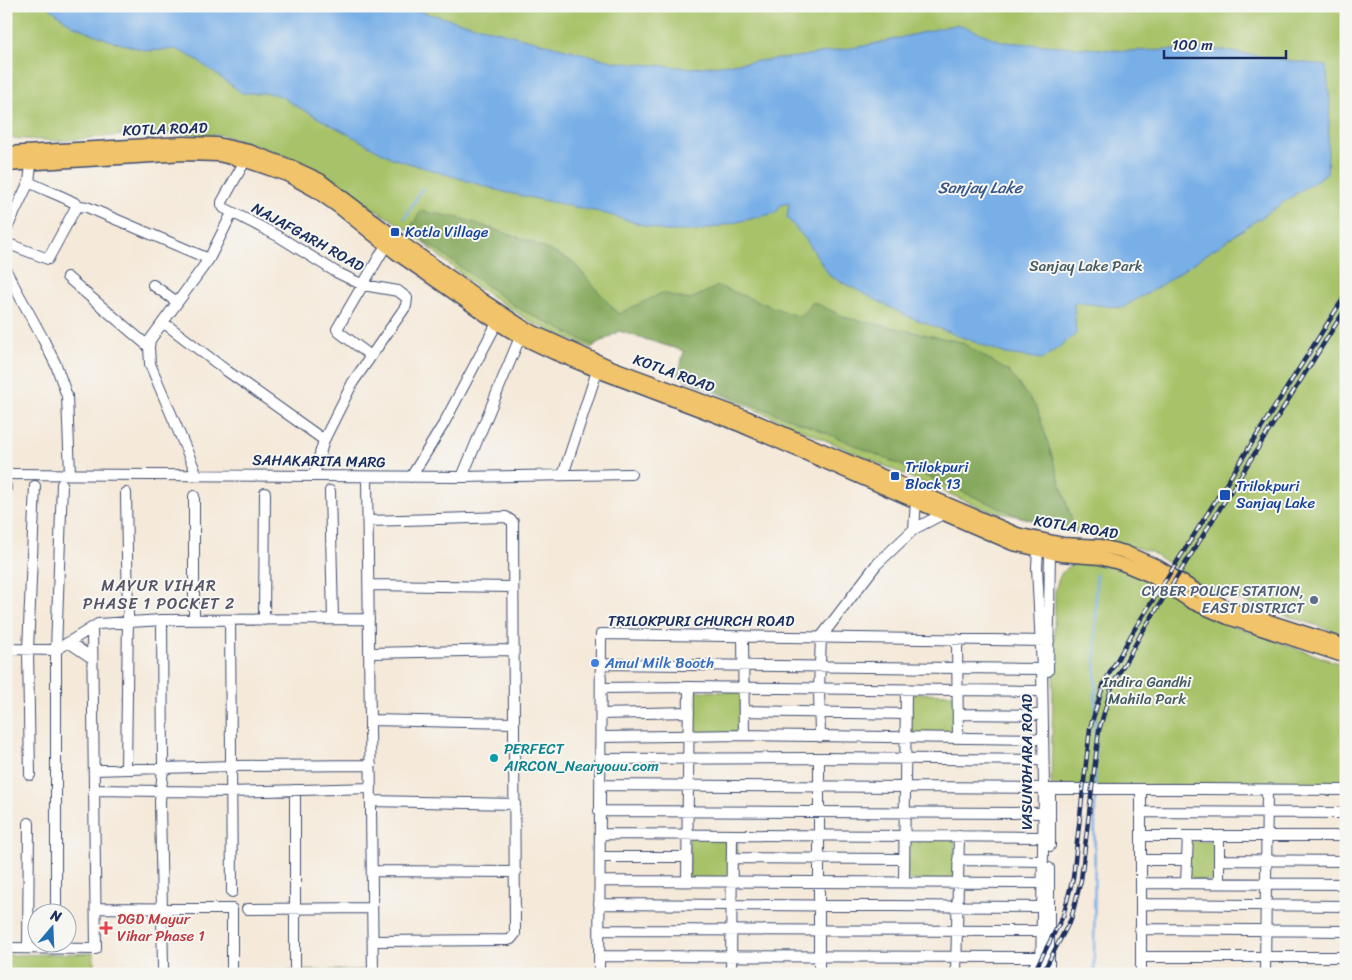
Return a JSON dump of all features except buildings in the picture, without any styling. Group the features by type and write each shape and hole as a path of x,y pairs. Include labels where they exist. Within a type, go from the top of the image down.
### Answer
{"main road":[{"name":"KOTLA ROAD","path":"6,165 32,158 183,142 216,144 249,151 290,166 320,180 389,240 497,323 611,368 746,417 1017,534 1061,555 1100,558 1122,564 1151,576 1191,602 1228,618 1346,657"},
{"name":"KOTLA ROAD","path":"6,153 32,158 185,154 218,155 245,161 287,175 316,191 481,299 522,332 554,353 742,426 1013,544 1044,548 1063,544 1101,546 1125,552 1157,566 1228,608 1346,646"}],"street":[{"path":"6,230 29,182 32,158"},
{"path":"232,212 224,208 222,202 245,161"},
{"path":"29,182 80,206 87,207 209,259"},
{"path":"6,243 48,259 72,213 80,206"},
{"name":"NAJAFGARH ROAD","path":"149,347 150,340 209,259 232,212 278,236 336,272 363,285 398,291 407,298 406,306 371,356"},
{"path":"314,475 324,440 354,382 371,356 339,332 338,329 389,240"},
{"path":"6,271 49,351 67,396 70,474"},
{"path":"67,277 149,347 150,364 196,475"},
{"path":"153,285 177,302"},
{"path":"163,322 227,371 324,440"},
{"path":"411,477 436,437 497,323"},
{"path":"462,477 522,332"},
{"path":"563,475 597,371"},
{"name":"SAHAKARITA MARG","path":"6,474 314,475 367,477 631,474"},
{"path":"367,477 373,974"},
{"path":"56,902 56,650 62,484"},
{"path":"6,486 6,491"},
{"path":"30,775 28,650 35,486"},
{"path":"330,491 333,619"},
{"path":"126,493 128,622 126,769"},
{"path":"264,620 265,493"},
{"path":"194,496 194,619"},
{"path":"914,529 916,502"},
{"path":"820,737 821,637 876,565 914,529 943,514"},
{"path":"368,521 509,518 513,522 514,587 512,650 516,872 515,934 511,939 373,941"},
{"name":"VASUNDHARA ROAD","path":"1044,548 1044,641 1048,703 1049,974"},
{"path":"369,585 514,587"},
{"path":"6,649 56,650 98,624 194,619 369,618"},
{"path":"162,620 163,968"},
{"path":"230,620 232,892"},
{"path":"78,948 96,949 92,628"},
{"name":"TRILOKPURI CHURCH ROAD","path":"599,974 601,634 1044,641"},
{"path":"743,636 744,735"},
{"path":"958,639 958,738"},
{"name":"VASUNDHARA ROAD","path":"1043,974 1040,957 1043,813 1047,787 1042,739 1044,641"},
{"path":"70,643 92,658"},
{"path":"370,653 512,650"},
{"path":"601,664 1042,669"},
{"path":"601,688 690,687 819,690 1042,691"},
{"path":"687,881 690,687"},
{"path":"904,882 906,690"},
{"path":"744,711 906,714"},
{"path":"601,714 689,712"},
{"path":"958,714 1042,715"},
{"path":"370,720 514,723"},
{"path":"601,737 744,735 1042,739"},
{"path":"819,758 819,974"},
{"path":"601,759 906,758 1043,760"},
{"path":"94,770 232,766 371,765"},
{"path":"601,785 1346,790"},
{"path":"94,790 231,792 371,788"},
{"path":"295,790 295,967"},
{"path":"1141,974 1142,790"},
{"path":"1266,974 1267,790"},
{"path":"371,801 515,804"},
{"path":"599,811 1043,813"},
{"path":"1141,812 1346,813"},
{"path":"28,902 29,823"},
{"path":"600,834 1043,837"},
{"path":"732,835 732,974"},
{"path":"956,974 959,836"},
{"path":"1142,836 1346,836"},
{"path":"1186,883 1188,836"},
{"path":"1219,836 1219,883"},
{"path":"600,857 687,857"},
{"path":"732,858 904,859"},
{"path":"958,860 1043,860"},
{"path":"1141,860 1187,860"},
{"path":"1219,860 1346,861"},
{"path":"372,871 516,872"},
{"path":"600,881 1042,883"},
{"path":"1141,883 1346,884"},
{"path":"599,904 1042,907"},
{"path":"1141,904 1346,906"},
{"path":"96,908 232,908 232,968"},
{"path":"247,909 372,908"},
{"path":"600,930 819,929 957,932 1042,930"},
{"path":"1140,929 1346,930"},
{"path":"6,948 28,948"},
{"path":"599,956 1040,957 1030,974"},
{"path":"1141,957 1346,957"},
{"path":"1043,974 1049,974"}],"green space":[{"name":"Sanjay Lake Park","path":"6,6 1346,6 1346,635 1209,590 1151,552 1021,517 986,510 678,376 684,351 619,331 591,348 534,324 472,284 409,230 353,197 307,164 261,147 220,135 124,135 60,141 6,138"},
{"path":"421,211 460,218 529,241 572,261 618,314 662,293 689,300 718,286 799,317 813,302 847,318 961,342 1009,372 1037,408 1076,533 1021,517 824,432 678,376 684,351 619,331 594,346 516,307 409,230"},
{"name":"Indira Gandhi Mahila Park","path":"1084,560 1124,568 1229,624 1346,666 1346,786 1051,786 1055,592 1064,571 1071,565"},
{"path":"694,691 741,692 742,734 693,734"},
{"path":"908,693 956,694 956,736 908,736"},
{"path":"689,837 737,837 738,880 689,879"},
{"path":"907,838 955,838 955,881 907,880"},
{"path":"1189,841 1217,842 1217,881 1189,880"},
{"path":"94,953 94,972 364,970 364,974 6,974 6,955"}],"water":[{"name":"Sanjay Lake","path":"47,6 384,6 418,11 616,62 691,68 797,57 869,45 958,24 1003,42 1127,51 1212,49 1326,66 1330,101 1327,173 1164,283 1122,308 1074,302 1076,334 1043,359 1006,354 907,316 830,276 807,241 787,218 789,203 781,205 776,213 698,231 664,231 599,212 504,192 392,158 281,96 269,93 242,93 194,58 176,49 149,51 111,41 72,25"}],"waterway":[{"path":"405,218 422,188"},
{"path":"1095,786 1096,575"},
{"path":"1094,974 1095,791"}],"railway":[{"path":"1033,974 1063,916 1073,878 1090,728 1104,683 1134,630 1346,294"},
{"path":"1042,974 1071,919 1081,880 1099,730 1112,686 1141,634 1346,308"}],"place":[{"name":"Kotla Village","path":"395,232"},
{"name":"Trilokpuri Block 13","path":"895,476"},
{"name":"Trilokpuri Sanjay Lake","path":"1225,495"},
{"name":"CYBER POLICE STATION, EAST DISTRICT","path":"1314,600"},
{"name":"Amul Milk Booth","path":"595,663"},
{"name":"PERFECT AIRCON_Nearyouu.com","path":"494,758"},
{"name":"DGD Mayur Vihar Phase 1","path":"106,928"}],"district":[{"name":"MAYUR VIHAR PHASE 1 POCKET 2","path":"159,594"}]}
